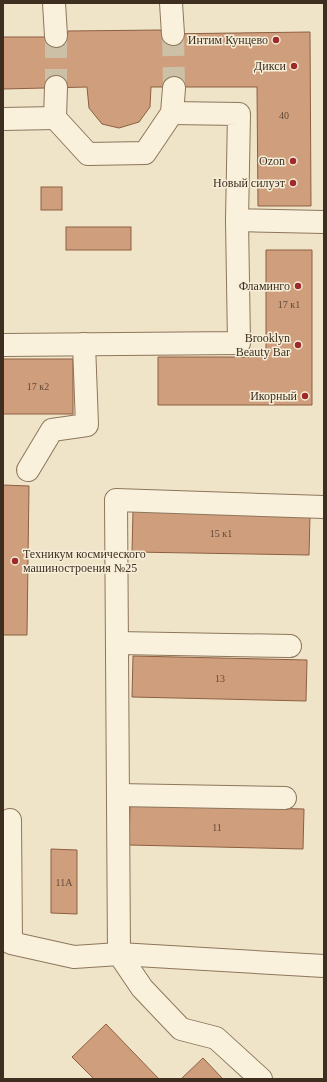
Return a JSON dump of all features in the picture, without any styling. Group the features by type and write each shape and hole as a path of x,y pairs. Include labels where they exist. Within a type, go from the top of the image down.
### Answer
{"lane":[{"path":"54,3 56,36"},
{"path":"171,3 173,34"},
{"path":"56,87 55,118 88,154 146,152 172,113 174,88"},
{"path":"3,345 239,343 238,114 172,113"},
{"path":"3,119 55,118"},
{"path":"238,220 324,222"},
{"path":"28,470 52,430 86,425 84,344"},
{"path":"261,1079 216,1038 181,1029 142,988 119,954 116,500 324,507"},
{"path":"117,643 290,646"},
{"path":"118,794 285,798"},
{"path":"10,820 10,943 74,957 119,954 324,966"}],"building":[{"path":"161,30 162,34 310,32 311,206 258,206 257,87 151,87 150,107 139,122 119,128 102,124 89,108 87,87 3,89 3,37 67,37 68,31"},
{"path":"41,187 62,187 62,210 41,210"},
{"path":"66,227 131,227 131,250 66,250"},
{"path":"266,250 312,250 312,405 158,405 158,357 266,357"},
{"path":"3,359 73,359 73,414 3,414"},
{"name":"Техникум космического машиностроения №25","path":"3,485 29,486 27,635 3,635"},
{"path":"133,511 310,515 309,555 132,552"},
{"path":"133,656 307,660 306,701 132,697"},
{"path":"130,805 304,809 303,849 129,845"},
{"path":"51,849 77,850 77,914 51,913"},
{"path":"106,1024 159,1079 94,1079 72,1057"},
{"path":"203,1058 223,1079 181,1079"}],"tunnel":[{"path":"173,34 174,88"},
{"path":"56,36 56,87"}],"place":[{"name":"Интим Кунцево","path":"276,40"},
{"name":"Дикси","path":"294,66"},
{"name":"Ozon","path":"293,161"},
{"name":"Новый силуэт","path":"293,183"},
{"name":"Фламинго","path":"298,286"},
{"name":"Brooklyn Beauty Bar","path":"298,345"},
{"name":"Икорный","path":"305,396"},
{"name":"Техникум космического машиностроения №25","path":"15,561"}]}
